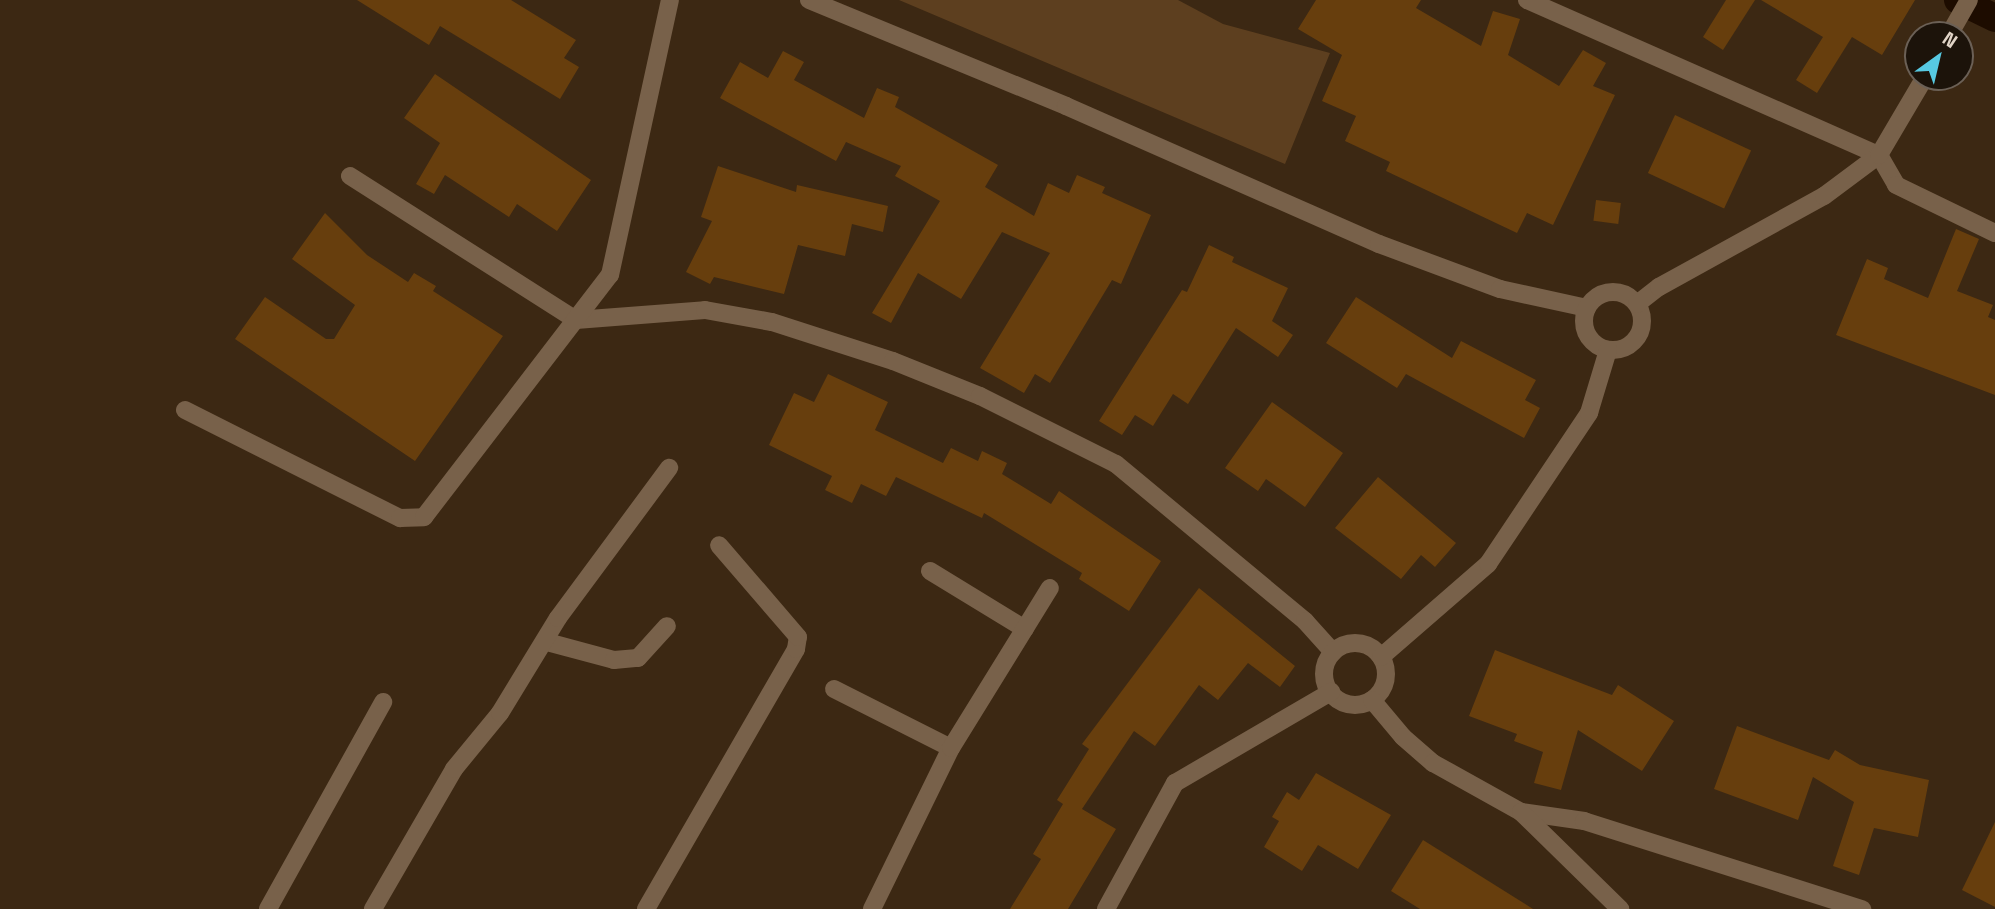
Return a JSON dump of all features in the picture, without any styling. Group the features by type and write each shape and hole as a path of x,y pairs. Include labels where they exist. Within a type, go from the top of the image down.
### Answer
{"street":[{"path":"185,410 400,518 424,517 610,275 670,0"},
{"path":"809,0 1066,106 1379,244 1500,289 1587,308 1611,292 1637,304 1643,322 1636,340 1620,350 1608,350 1588,336 1587,308"},
{"path":"1527,0 1879,155 1896,186 1995,233"},
{"path":"1957,21 1969,0"},
{"path":"1637,304 1659,287 1824,196 1879,155 1917,91"},
{"path":"350,176 576,320 705,310 772,322 893,361 979,396 1116,464 1288,606 1333,653"},
{"path":"1381,657 1488,564 1590,414 1608,350"},
{"path":"373,909 454,769 547,642 603,554 669,468"},
{"path":"646,909 796,649 798,637 719,545"},
{"path":"930,571 1025,629"},
{"path":"872,909 951,748 1050,588"},
{"path":"547,642 614,660 638,657 667,626"},
{"path":"1358,643 1381,657 1387,675 1372,700 1353,704 1331,692 1325,669 1333,653 1358,643"},
{"path":"834,690 951,748"},
{"path":"1106,909 1175,783 1331,692"},
{"path":"1372,700 1403,737 1433,763 1521,812 1620,909"},
{"path":"268,909 383,702"},
{"path":"1521,812 1584,821 1811,901 1862,909"}],"shaded area":[{"path":"899,0 1178,0 1223,24 1330,53 1285,164"}],"building":[{"path":"357,0 511,0 576,40 564,58 579,67 560,99 440,26 429,45"},
{"path":"1316,0 1421,0 1416,8 1481,46 1493,11 1520,19 1508,55 1559,86 1583,50 1606,63 1593,86 1615,95 1553,225 1527,213 1517,233 1386,171 1390,162 1345,141 1356,116 1322,101 1342,55 1298,29"},
{"path":"1726,0 1755,0 1723,50 1703,37"},
{"path":"1761,0 1915,0 1882,55 1852,37 1817,93 1796,80 1823,37"},
{"path":"783,51 804,62 794,80 864,118 877,88 899,97 895,107 998,165 985,187 1034,216 1048,183 1069,193 1077,175 1105,187 1102,193 1151,215 1121,284 1112,280 1050,383 1035,374 1024,393 980,368 1050,253 1002,232 961,299 918,273 891,323 872,313 940,201 895,176 901,166 846,142 836,161 720,98 740,62 768,78"},
{"path":"435,74 591,180 557,231 517,204 509,217 445,175 434,194 416,184 440,143 404,118"},
{"path":"1675,115 1751,150 1724,209 1648,173"},
{"path":"718,166 796,192 797,185 888,206 883,232 852,224 845,256 798,245 784,294 714,277 710,284 686,272 712,221 701,217"},
{"path":"1596,200 1621,203 1618,224 1593,221"},
{"path":"325,213 367,255 408,282 414,273 436,286 433,291 503,336 415,461 235,339 265,297 326,339 334,339 355,305 292,259"},
{"path":"1956,229 1979,239 1957,291 1993,305 1988,317 1995,320 1995,395 1836,335 1867,259 1888,268 1884,279 1928,298"},
{"path":"1209,245 1234,257 1232,262 1288,288 1272,321 1293,335 1278,357 1236,328 1188,404 1173,394 1153,426 1135,415 1122,435 1099,421 1182,290 1187,292"},
{"path":"1356,297 1452,358 1461,341 1536,380 1525,400 1540,408 1524,438 1406,374 1397,388 1326,343"},
{"path":"828,374 888,402 875,430 943,463 951,448 978,461 982,451 1007,463 1002,474 1051,504 1059,491 1161,561 1129,611 1079,579 1082,573 984,513 982,518 896,477 886,496 861,484 852,503 825,490 832,476 769,445 794,393 814,402"},
{"path":"1272,402 1343,453 1305,507 1266,479 1258,491 1225,468"},
{"path":"1378,477 1456,543 1435,567 1421,555 1401,579 1335,528"},
{"path":"1199,588 1295,666 1280,687 1248,663 1218,700 1199,685 1155,746 1134,731 1082,809 1116,829 1068,909 1010,909 1041,859 1033,854 1063,804 1057,800 1089,749 1082,744"},
{"path":"1495,650 1612,695 1618,685 1674,721 1642,771 1578,730 1561,790 1534,783 1543,752 1514,741 1517,734 1469,716"},
{"path":"1737,726 1829,760 1835,750 1860,765 1929,780 1918,837 1874,828 1859,875 1833,866 1854,802 1813,777 1798,820 1714,789"},
{"path":"1316,773 1391,815 1358,869 1318,845 1302,871 1264,847 1279,821 1272,817 1287,792 1299,800"},
{"path":"1995,822 1995,907 1962,890"},
{"path":"1423,840 1533,909 1420,909 1391,891"}],"waterway":[{"path":"1958,0 1995,18"}]}
